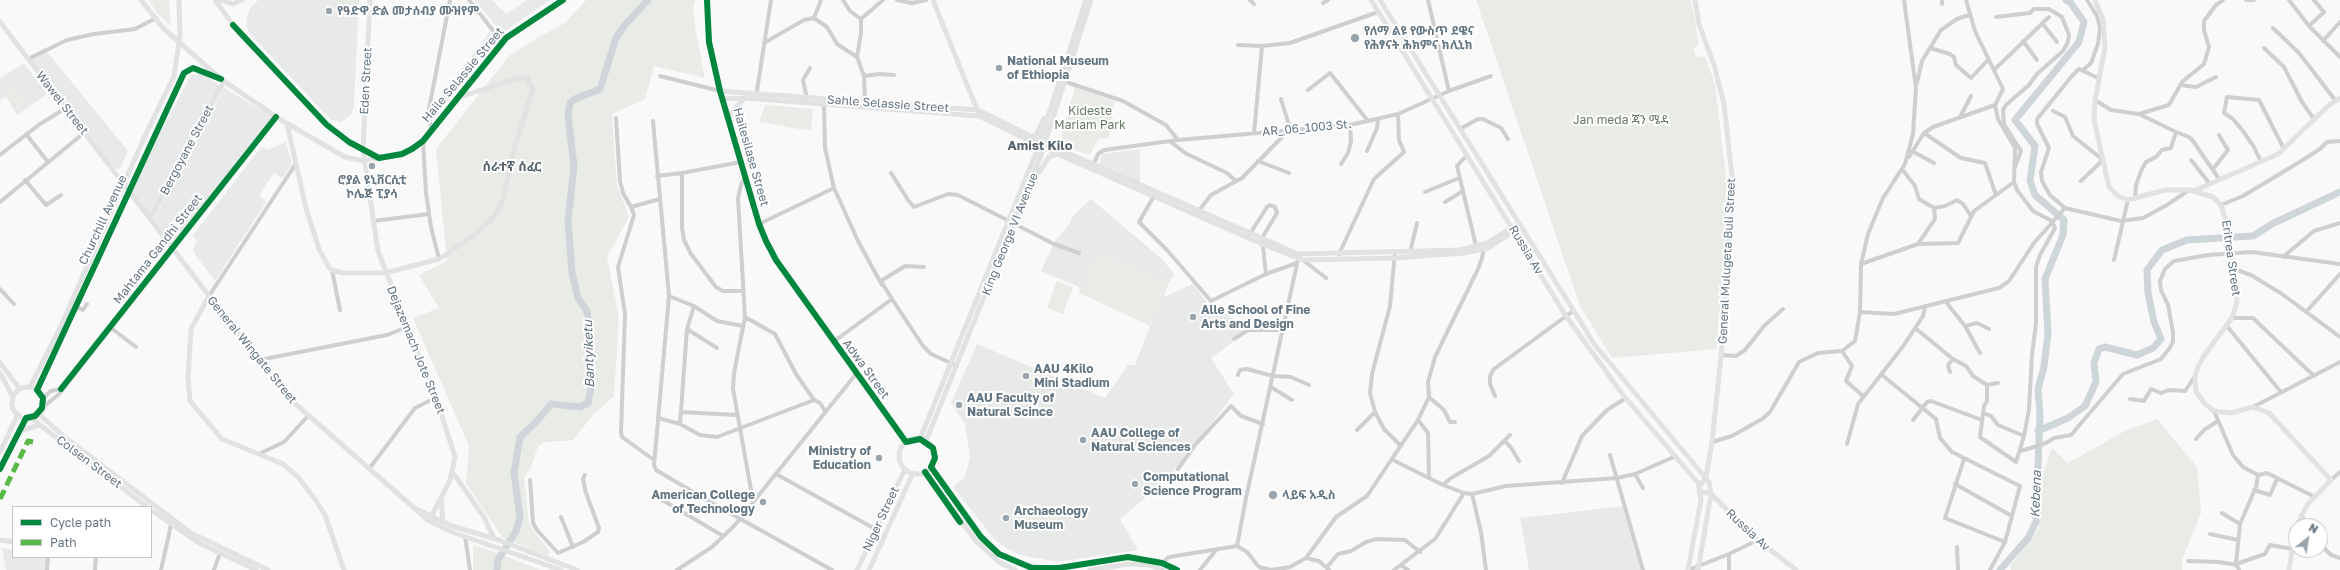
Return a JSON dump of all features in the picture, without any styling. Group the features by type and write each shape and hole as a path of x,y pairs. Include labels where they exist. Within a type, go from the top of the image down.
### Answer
{"main road":[{"path":"141,0 156,18 180,42 223,80 287,124 345,157 364,161"},
{"name":"Churchill Avenue","path":"30,387 60,328 123,185 174,76 180,42 179,0"},
{"path":"215,0 240,34 301,99 338,135 379,158"},
{"path":"221,0 227,0"},
{"path":"221,0 233,4 242,0"},
{"name":"Eden Street","path":"366,175 364,150 370,0"},
{"name":"Haile Selassie Street","path":"364,161 402,154 423,141 502,42 514,31 563,0"},
{"name":"Hailesilase Street","path":"707,0 708,36 720,91 759,224 776,260 810,308"},
{"path":"933,0 978,113 1058,154 1093,165 1154,196 1198,212"},
{"name":"King George VI Avenue","path":"923,440 956,366 1029,187 1086,0"},
{"name":"King George VI Avenue","path":"923,440 950,364 1009,219 1042,145 1053,99 1062,81 1091,0"},
{"name":"Russia Av","path":"1371,0 1566,316 1626,398 1696,479 1700,489 1711,494 1758,540 1789,567 1796,570"},
{"name":"Russia Av","path":"1380,0 1438,96 1595,345 1706,477 1710,485 1711,494"},
{"name":"General Mulugeta Buli Street","path":"1695,0 1699,24 1714,65 1724,104 1733,186 1721,355 1712,442 1706,477"},
{"path":"2095,0 2103,20 2105,48 2098,78 2095,100 2095,132 2112,192 2128,200"},
{"name":"Wawel Street","path":"0,22 2,29 28,59 85,132 128,192"},
{"name":"Churchill Avenue","path":"37,390 77,307 128,192 182,77 190,68 197,69 223,80"},
{"path":"287,124 295,165 315,239 332,270 350,274 386,273 439,259 475,235 494,217 504,197 511,159 533,88 527,78 517,78 458,98"},
{"name":"Bergoyane Street","path":"150,219 223,80"},
{"name":"Sahle Selassie Street","path":"720,91 807,101 865,102 895,107 978,113 1032,137 1042,145"},
{"path":"723,99 756,96"},
{"path":"728,119 736,106 745,98"},
{"path":"2192,190 2220,180 2261,162 2284,149 2314,119 2338,98"},
{"path":"1032,137 1037,134 1053,99"},
{"path":"824,102 895,107"},
{"path":"1042,145 1093,165 1299,259 1464,253 1484,247 1520,225"},
{"path":"1029,187 1049,158 1054,154 1058,154"},
{"name":"Dejazemach Jote Street","path":"366,175 378,251 452,443 455,457 453,473 441,499 431,514 429,521"},
{"name":"Eritrea Street","path":"2128,200 2166,190 2192,190 2213,197 2221,205 2227,224 2234,269 2237,302 2232,318 2203,357 2195,376"},
{"name":"General Wingate Street","path":"128,192 290,400 429,521 465,536 551,560 577,570"},
{"path":"1299,259 1339,254 1395,255 1410,252 1425,254 1476,246 1484,247"},
{"path":"209,296 192,329 188,378 190,401 222,439 287,467 315,499 325,515 344,570"},
{"name":"Adwa Street","path":"810,308 906,442"},
{"path":"0,363 20,389"},
{"path":"0,373 13,397 13,406 18,414 28,418"},
{"path":"2195,376 2196,391 2199,397 2214,410 2231,413 2253,407 2269,413 2330,480 2313,496 2301,516"},
{"path":"0,469 19,431 28,418 39,414 42,408 43,398 37,390 30,387 20,389 13,397"},
{"path":"1633,406 1640,400"},
{"path":"0,452 18,414"},
{"path":"39,414 62,435 200,541 268,570"},
{"name":"Colsen Street","path":"28,418 40,425 146,506"},
{"path":"19,431 40,425"},
{"path":"923,440 934,453 931,467 925,472 913,473 904,468 899,456 906,442 923,440"},
{"path":"931,467 981,537 999,554 1032,568 1059,568 1128,556 1162,563 1175,569"},
{"name":"Niger Street","path":"857,570 877,530 904,468"},
{"path":"925,472 976,541 999,562 1015,570"},
{"path":"453,473 484,517 497,539"},
{"name":"Niger Street","path":"869,570 913,473"},
{"path":"1688,570 1701,500 1700,489 1706,477"},
{"path":"1698,569 1711,494"},
{"path":"441,499 443,521"},
{"name":"General Wingate Street","path":"413,507 431,514 456,527 497,539 561,570"},
{"path":"152,511 171,525 220,553 256,570"},
{"path":"152,519 163,512"},
{"path":"0,540 12,542"},
{"path":"2289,570 2291,558"},
{"path":"1089,570 1129,564 1150,565 1164,570"}],"street":[{"path":"431,130 429,109 450,0"},
{"path":"469,0 502,42"},
{"path":"756,96 771,0"},
{"path":"814,18 821,0"},
{"path":"843,0 850,11 861,19 862,33 857,57 864,76 865,102"},
{"path":"861,19 883,0"},
{"path":"896,0 912,3 926,0"},
{"path":"1250,0 1254,4"},
{"path":"1323,3 1328,0"},
{"path":"1428,0 1449,91"},
{"path":"1904,0 1916,88"},
{"path":"1966,0 1969,15 1988,60 2003,86 1994,105 1998,119 2015,148 2014,182 2020,195 2033,211 2052,221 2054,225 2054,232 2040,255 2036,266 2036,323 2032,354 2029,409 2018,460 2014,461 1981,439 1984,406 1987,401 1987,385"},
{"path":"2087,0 2097,16 2100,28 2098,44 2088,67 2089,73"},
{"path":"2138,114 2169,105 2180,85 2206,59 2209,47 2204,21 2216,5 2223,0"},
{"path":"2246,0 2254,0"},
{"path":"2289,0 2309,26 2340,57"},
{"path":"2309,26 2324,12 2314,0"},
{"path":"1996,17 2030,13 2034,9 2049,9 2062,17 2070,35 2063,51 2036,74 2029,85 2006,105 2003,110 2004,124 2021,151 2014,169"},
{"path":"1238,45 1262,46 1290,43 1378,12"},
{"path":"1905,164 1913,134 1916,88 1922,61 1947,24 1969,15"},
{"path":"1994,70 2049,17"},
{"path":"28,59 67,40 94,34 135,29 156,18"},
{"path":"764,43 804,20 814,18 827,27 837,44 857,57"},
{"path":"2323,41 2340,22"},
{"path":"2043,24 2057,42"},
{"path":"2273,28 2299,54 2338,98"},
{"path":"2023,41 2037,60"},
{"path":"1254,133 1262,46"},
{"path":"1930,48 1950,54 1954,57 1956,65 1971,78 1988,60"},
{"path":"2264,48 2284,67 2302,102 2314,119"},
{"path":"2088,67 2083,70 2079,70 2072,76 2036,122 2049,148 2042,166 2042,180 2050,195 2064,209 2121,221 2143,218 2192,190"},
{"path":"807,101 802,80 810,68"},
{"path":"2083,70 2098,78"},
{"path":"1308,90 1330,73 1368,121"},
{"path":"864,76 894,75"},
{"path":"660,76 720,91"},
{"name":"AR_06_1003 St.","path":"1093,165 1098,154 1104,150 1178,140 1350,125 1378,120 1398,114 1449,91 1491,76"},
{"path":"2180,85 2196,87 2216,77"},
{"path":"1062,81 1123,101 1166,125 1178,140"},
{"path":"1960,117 1971,96"},
{"path":"2261,162 2246,135 2233,119 2224,113 2227,97 2259,100 2284,149"},
{"path":"1198,212 1211,194 1236,181 1288,131 1289,125 1282,100"},
{"path":"2095,100 2111,110 2138,114 2189,137 2220,180"},
{"path":"824,102 825,148 834,188 858,241 882,285 923,346 931,354 956,366"},
{"path":"1712,442 1732,436 1762,420 1770,412 1799,362 1818,353 1842,351 1855,341 1860,312 1862,264 1874,216 1912,151 1924,133 1933,127 1994,105"},
{"path":"0,154 26,134 66,108"},
{"path":"2053,111 2065,117 2073,136 2102,160 2081,181"},
{"path":"1339,254 1374,179 1404,152 1399,140 1398,114"},
{"name":"Mahtama Gandhi Street","path":"43,398 51,391 61,389 111,328 276,117"},
{"path":"616,118 620,182 623,193 634,215 618,267 625,314 621,432 622,437 654,460"},
{"path":"1460,129 1478,119 1483,119 1501,128 1508,139"},
{"path":"1367,151 1376,133 1378,120"},
{"path":"653,121 669,296 654,460 656,470 832,570"},
{"path":"1342,164 1348,153 1351,141 1350,125"},
{"path":"0,202 85,132"},
{"path":"2135,199 2136,184 2146,162 2156,157 2162,150 2171,148 2176,132"},
{"path":"1924,133 1961,158 1985,163 1996,195"},
{"path":"26,134 48,162"},
{"path":"2213,169 2228,150 2219,135"},
{"path":"423,141 429,214 439,259"},
{"path":"2221,205 2244,196 2320,149 2326,142 2340,141"},
{"path":"1171,142 1185,153 1226,173 1236,181"},
{"path":"1912,151 1934,163"},
{"path":"1467,155 1457,165 1476,246"},
{"path":"2191,160 2210,184"},
{"path":"1258,161 1288,173"},
{"path":"657,176 682,174 741,162"},
{"path":"209,296 295,165"},
{"path":"1902,169 1915,186 1919,199 1934,208 1945,206 1957,200 1963,204 1971,216"},
{"path":"891,173 914,207 952,194 958,195 1015,222 1054,244 1079,253"},
{"path":"682,174 682,228 684,240 691,254 716,287 723,291 743,291"},
{"path":"745,176 738,198 745,318 734,373 733,389 738,428 753,501"},
{"path":"1425,192 1459,178"},
{"path":"25,180 46,205 61,195"},
{"path":"1862,264 1918,244 1958,243 1971,216 2014,182"},
{"path":"759,224 834,188"},
{"path":"1445,202 1463,191"},
{"path":"1154,196 1139,222 1167,250 1208,299 1214,301 1299,259"},
{"path":"631,207 660,199"},
{"path":"2114,260 2121,221 2128,200"},
{"path":"1249,235 1267,207 1270,205 1275,207 1277,213 1262,241 1266,274"},
{"path":"1918,244 1935,219 1934,208"},
{"path":"1860,312 1894,314 2000,288 2006,284 2052,221 2064,209"},
{"path":"373,221 429,214"},
{"path":"1410,252 1417,223"},
{"path":"2283,256 2314,231 2340,223"},
{"path":"1162,563 1169,557 1237,546 1247,552 1258,569 1290,569 1306,558 1336,517 1367,496 1393,460 1418,420 1429,397 1428,382 1435,357 1475,276 1484,247"},
{"path":"2021,451 2054,438 2071,435 2123,374 2161,358 2169,349 2173,342 2173,332 2168,305 2161,290 2160,281 2165,269 2174,260 2252,252 2340,264"},
{"path":"1395,255 1390,306 1372,374 1370,393 1375,412 1384,429 1401,446"},
{"path":"1299,259 1326,278"},
{"path":"1237,546 1246,498 1299,259"},
{"path":"882,285 881,281 905,266 924,267"},
{"path":"2234,269 2251,275 2307,311 2340,337"},
{"path":"332,270 340,310"},
{"path":"2307,311 2340,274"},
{"path":"0,289 14,304"},
{"path":"669,296 694,306 717,321 743,326"},
{"path":"833,342 892,299"},
{"path":"1946,302 1965,326 1980,352"},
{"path":"77,307 82,310 87,304"},
{"path":"680,424 687,329 694,306"},
{"path":"1847,444 1855,411 1863,396 1882,375 1915,328 1925,307"},
{"path":"1721,355 1736,356 1745,350 1764,326 1783,309"},
{"path":"1495,396 1490,384 1490,376 1494,369 1573,311"},
{"path":"745,318 775,334 796,374 814,400 820,402 825,411"},
{"path":"2232,318 2252,318 2314,376"},
{"path":"1965,326 1977,323 1989,329"},
{"path":"2226,325 2281,392"},
{"path":"259,360 387,335 407,327"},
{"path":"111,328 136,347"},
{"path":"1915,328 1953,359 1966,366 1974,376 1987,385 1998,383"},
{"path":"687,329 717,348"},
{"path":"1234,339 1248,330 1283,330"},
{"path":"1842,351 1852,366 1846,381 1863,396"},
{"path":"1950,372 1948,365 1953,359"},
{"path":"2253,407 2340,362"},
{"path":"1238,375 1243,368 1273,376 1291,377 1309,385"},
{"path":"677,570 712,547 740,518 856,374"},
{"path":"1882,375 1938,422 1938,433 1943,444 1964,459 2020,486 2005,542 1990,570"},
{"path":"2130,399 2144,401 2151,388 2161,393 2169,390 2185,391 2195,376"},
{"path":"1271,387 1292,400"},
{"path":"42,408 59,394 61,389"},
{"path":"1429,397 1444,410 1450,422 1455,422"},
{"path":"369,469 415,408 435,398"},
{"path":"1562,483 1582,436 1607,410 1626,398"},
{"path":"658,418 680,424 709,437 717,437 814,400"},
{"path":"1913,420 1922,408 1931,401 1982,420"},
{"path":"1178,469 1195,445 1231,406 1241,416 1263,424"},
{"path":"2214,410 2233,455 2243,467 2258,475 2267,474 2313,496"},
{"path":"681,412 736,415"},
{"path":"1357,430 1375,412"},
{"path":"1983,413 1991,416 1998,425 2024,436"},
{"path":"259,454 284,442 308,416"},
{"path":"1418,420 1428,433 1428,478"},
{"path":"2196,439 2204,430 2218,421"},
{"path":"1443,485 1451,478 1489,456 1510,435"},
{"path":"1504,441 1512,449 1519,461"},
{"path":"1610,456 1643,570"},
{"path":"1393,460 1443,485 1464,494 1472,494 1506,486 1617,478 1635,474 1676,456"},
{"path":"1964,459 1945,518 2005,542"},
{"path":"2330,480 2340,472"},
{"path":"551,560 558,553 594,536 599,528 586,493 584,479 585,474"},
{"path":"776,474 877,530"},
{"path":"1635,474 1643,488"},
{"path":"2239,570 2236,565 2240,524 2254,490 2258,475"},
{"path":"2254,490 2270,496 2278,479"},
{"path":"530,480 533,523 537,530 558,553"},
{"path":"1955,484 2012,516"},
{"path":"1394,570 1420,552 1441,531 1451,512 1464,494"},
{"path":"1472,494 1481,532 1486,570"},
{"path":"659,498 723,536"},
{"path":"2222,513 2240,524"},
{"path":"561,518 573,547"},
{"path":"161,570 171,525"},
{"path":"2210,534 2238,540"},
{"path":"465,536 470,570"},
{"path":"1306,558 1319,561 1328,569 1338,554 1356,549 1366,542 1377,539 1405,540 1420,552"},
{"path":"1688,570 1698,569 1758,540"},
{"path":"2188,561 2219,562 2236,565 2267,553 2270,545 2288,548"},
{"path":"1957,547 1958,570"},
{"path":"1200,570 1217,549"},
{"path":"2328,552 2331,555 2340,558"},
{"path":"214,570 220,553"},
{"path":"1729,554 1729,570"},
{"path":"48,558 48,570"},
{"path":"95,570 96,558"},
{"path":"1089,563 1089,570"},
{"path":"1401,565 1408,570"}],"shaded area":[{"path":"258,0 359,0 354,106 351,115 341,122 331,120 249,33 246,25 247,17 250,8"},
{"path":"474,0 492,0 506,14 527,0 550,0 502,33"},
{"path":"489,33 496,41 442,108 434,106"},
{"path":"44,48 128,151 119,170 109,163 26,59"},
{"path":"24,63 47,94 17,115 6,97 0,100 0,78"},
{"path":"201,73 221,86 151,217 130,190 191,75"},
{"path":"224,88 275,118 174,245 153,220"},
{"path":"286,142 292,165 282,178 274,173 259,195 266,202 215,281 196,256 193,249 197,241 193,235 262,146 267,150"},
{"path":"1140,149 1140,184 1099,165 1102,154"},
{"name":"AAU College of Natural Sciences","path":"1091,199 1163,260 1175,275 1168,284 1164,297 1193,284 1212,309 1220,304 1242,331 1231,339 1233,342 1211,358 1234,394 1170,477 1120,519 1138,550 1058,562 1020,555 1006,548 994,539 953,487 965,477 970,456 965,424 951,403 977,344 1105,398 1128,365 1135,365 1150,326 1080,293 1079,287 1041,271 1055,241 1069,225 1072,217"},
{"path":"1625,506 1644,570 1529,570 1520,518"},
{"path":"2,548 12,550 12,558 46,558 46,570 6,570"}],"green space":[{"path":"149,0 169,0 171,26 157,13"},
{"path":"586,0 695,0 693,8 696,33 705,78 654,66 645,99 612,114 617,185 629,217 607,257 619,318 614,396 593,415 573,440 546,442 538,446 531,467 524,477 529,525 550,552 547,556 502,537 466,483 469,446 413,318 439,308 419,275 447,261 436,149 509,56 565,23"},
{"name":"Jan meda ጃን ሜዳ","path":"1476,0 1691,0 1699,45 1693,49 1696,57 1705,56 1715,84 1727,185 1727,231 1716,349 1612,358 1580,306"},
{"name":"Kideste Mariam Park","path":"1075,87 1114,101 1109,138 1098,139 1090,155 1069,148 1063,143 1062,133"},
{"path":"14,88 25,105 17,110 6,93"},
{"path":"765,105 813,109 811,131 759,122"},
{"path":"1099,251 1168,284 1151,326 1079,293"},
{"path":"1057,281 1073,287 1063,314 1047,308"},
{"name":"AAU 4Kilo Mini Stadium","path":"1020,368 1036,374 1032,385 1016,379"},
{"path":"2157,419 2197,467 2201,513 2182,560 2182,570 2011,570 2011,565 2039,528 2041,478 2052,448 2068,463 2123,432"},
{"path":"1015,498 1048,515 1049,513 1063,519 1055,536 1046,532 1047,528 1018,515 1016,518 1008,515"},
{"path":"473,545 495,552 540,570 473,570"}],"waterway":[{"name":"Bantyiketu","path":"497,570 498,560 516,531 520,517 514,473 520,437 536,422 551,404 580,407 588,403 591,388 592,374 589,362 590,337 587,311 578,298 572,273 568,220 574,167 568,115 570,103 575,99 600,89 616,38 625,25 648,0"},
{"name":"Kebena","path":"2000,570 2028,538 2036,522 2040,414 2038,389 2044,367 2048,333 2045,279 2063,235 2064,220 2035,195 2030,180 2035,146 2015,120 2079,42 2084,22 2070,2 2066,0"},
{"path":"2038,431 2068,418 2085,406 2096,382 2094,363 2099,349 2105,347 2137,355 2153,348 2161,339 2154,322 2148,293 2147,270 2162,250 2187,240 2253,236 2272,224 2340,192"}],"marked path":[{"path":"0,499 28,441 33,442"}],"cycle path":[{"path":"327,125 349,142 379,158 402,154 412,149 423,141 506,38 563,0"},
{"path":"707,0 709,42 720,91 759,224 766,241 776,260 906,442 920,439 933,448 935,458 931,467 981,537 999,554 1032,568 1059,568 1128,557 1162,563 1177,570"},
{"path":"233,25 325,123"},
{"path":"0,469 26,418 35,416 42,408 43,398 37,390 184,73 193,68 221,79"},
{"path":"61,389 276,117"},
{"path":"925,472 960,522"}],"place":[{"name":"የዓድዋ ድል መታሰብያ ሙዝየም","path":"329,11"},
{"name":"የለማ ልዩ የውስጥ ደዌና የሕፃናት ሕክምና ክሊኒክ","path":"1355,38"},
{"name":"National Museum of Ethiopia","path":"999,68"},
{"name":"ሮያል ዩኒቨርሲቲ ኮሌጅ ፒያሳ","path":"372,166"},
{"name":"Alle School of Fine Arts and Design","path":"1193,317"},
{"name":"AAU 4Kilo Mini Stadium","path":"1026,376"},
{"name":"AAU Faculty of Natural Scince","path":"959,405"},
{"name":"AAU College of Natural Sciences","path":"1083,440"},
{"name":"Ministry of Education","path":"879,458"},
{"name":"Computational Science Program","path":"1135,484"},
{"name":"ላይፍ አዲስ","path":"1273,495"},
{"name":"American College of Technology","path":"763,502"},
{"name":"Archaeology Museum","path":"1006,518"}],"district":[{"name":"Amist Kilo","path":"1040,146"},
{"name":"ሰራተኛ ሰፈር","path":"512,167"}]}
